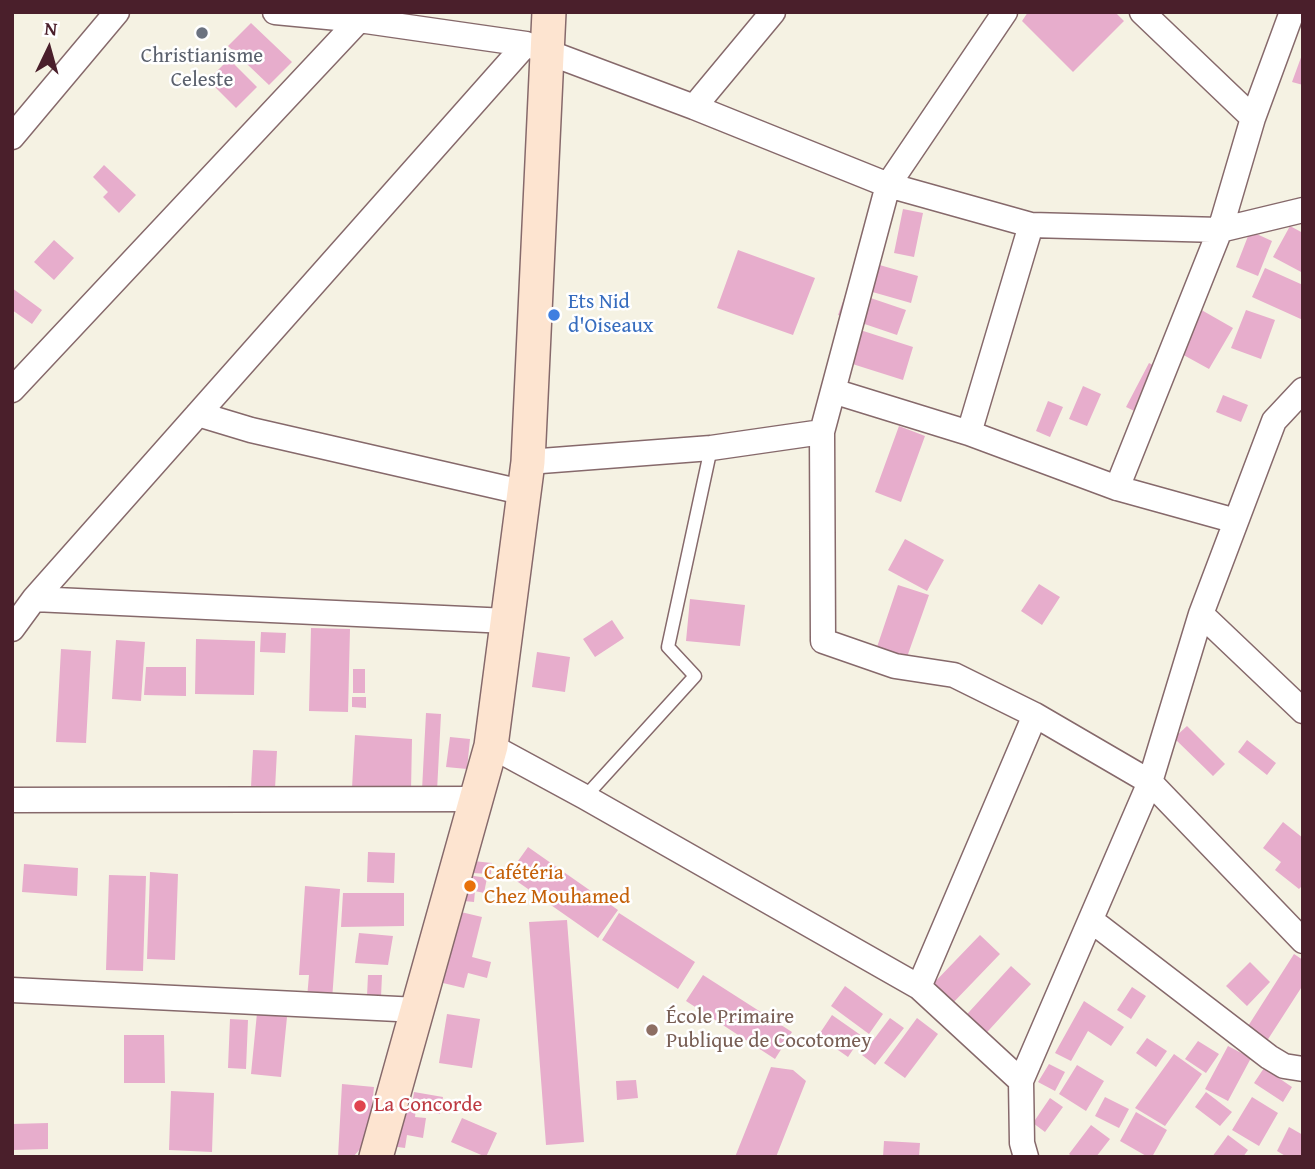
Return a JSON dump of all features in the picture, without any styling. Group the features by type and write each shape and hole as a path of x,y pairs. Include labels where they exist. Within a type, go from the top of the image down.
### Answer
{"main road":[{"path":"376,1157 491,746 527,477 536,49 549,12"}],"street":[{"path":"12,137 117,12"},
{"path":"275,12 359,20 536,49 694,107 888,185 1031,225 1220,230 1303,210"},
{"path":"694,107 773,12"},
{"path":"1005,12 888,185 822,432 823,641 895,666 954,675 1035,715 1150,782 1303,941"},
{"path":"1142,12 1253,118"},
{"path":"1117,488 1220,230 1253,118 1292,12"},
{"path":"12,390 359,20"},
{"path":"12,629 34,599 198,414 536,49"},
{"path":"969,433 1031,225"},
{"path":"1026,1157 1022,1143 1021,1081 1150,782 1200,614 1274,421 1303,390"},
{"path":"833,391 969,433 1117,488 1236,521"},
{"path":"198,414 251,430 527,477 822,432"},
{"path":"34,599 508,621"},
{"path":"1200,614 1299,699"},
{"path":"919,987 1035,715"},
{"path":"491,746 919,987 1021,1081"},
{"path":"12,800 477,799"},
{"path":"1092,921 1269,1057 1284,1066 1303,1069"},
{"path":"12,990 418,1010"}],"lane":[{"path":"585,797 695,676 668,647 711,448"}],"building":[{"path":"1028,12 1115,12 1124,21 1073,72 1022,21"},
{"path":"251,23 292,62 269,85 228,46"},
{"path":"1303,52 1303,85 1292,82"},
{"path":"229,59 257,87 236,108 208,80"},
{"path":"104,165 136,195 119,213 103,197 108,192 93,177"},
{"path":"903,209 923,213 914,257 894,253"},
{"path":"1290,226 1303,233 1303,273 1273,257"},
{"path":"1250,231 1272,241 1258,276 1236,267"},
{"path":"54,240 74,258 54,280 34,262"},
{"path":"738,250 815,278 793,335 717,308"},
{"path":"869,262 918,276 911,303 862,289"},
{"path":"1265,268 1303,285 1303,320 1252,297"},
{"path":"12,288 42,310 32,324 12,310"},
{"path":"847,290 906,310 897,335 838,315"},
{"path":"1191,304 1233,328 1209,369 1169,347"},
{"path":"1246,310 1275,320 1261,359 1231,348"},
{"path":"854,328 913,347 903,380 843,361"},
{"path":"1149,363 1172,375 1149,418 1126,407"},
{"path":"1083,386 1101,394 1087,426 1069,419"},
{"path":"1223,395 1248,405 1241,422 1216,412"},
{"path":"1048,401 1063,407 1050,437 1036,431"},
{"path":"899,426 925,436 901,502 875,492"},
{"path":"905,539 944,560 927,591 888,570"},
{"path":"1039,584 1060,597 1042,625 1021,611"},
{"path":"898,585 929,595 907,657 877,647"},
{"path":"690,599 745,605 740,646 686,641"},
{"path":"612,620 624,638 595,657 583,639"},
{"path":"311,628 350,629 348,712 309,711"},
{"path":"261,632 286,633 285,653 260,652"},
{"path":"196,639 255,641 254,695 195,694"},
{"path":"116,640 145,642 141,701 112,699"},
{"path":"61,649 91,651 86,743 56,742"},
{"path":"537,652 570,657 565,692 532,687"},
{"path":"146,667 186,667 186,696 144,695"},
{"path":"353,669 365,669 365,693 353,693"},
{"path":"352,697 366,697 366,708 352,707"},
{"path":"426,713 441,714 437,791 422,790"},
{"path":"1187,726 1225,764 1213,776 1174,738"},
{"path":"355,735 412,739 411,791 352,788"},
{"path":"450,737 470,739 467,769 446,767"},
{"path":"1247,740 1276,763 1267,775 1238,752"},
{"path":"253,750 277,751 275,789 251,787"},
{"path":"1283,822 1303,838 1303,885 1299,889 1275,870 1281,862 1263,848"},
{"path":"528,847 618,910 598,938 508,875"},
{"path":"368,852 395,853 394,883 367,882"},
{"path":"473,861 492,863 491,874 472,873"},
{"path":"24,864 78,868 77,896 22,892"},
{"path":"150,872 178,874 175,960 147,959"},
{"path":"109,875 146,876 143,971 106,970"},
{"path":"468,875 487,878 484,893 475,891 474,902 464,901"},
{"path":"305,886 340,889 332,1000 307,998 309,975 299,975"},
{"path":"343,893 404,893 404,926 341,927"},
{"path":"461,912 482,917 472,957 491,962 487,978 468,973 464,988 443,983"},
{"path":"619,913 695,962 678,989 602,940"},
{"path":"567,920 584,1142 546,1145 529,922"},
{"path":"359,933 393,936 388,965 355,963"},
{"path":"980,935 1000,954 949,1007 929,988"},
{"path":"1294,954 1303,960 1303,985 1263,1047 1243,1034"},
{"path":"1250,962 1270,982 1247,1006 1226,986"},
{"path":"1011,966 1031,984 979,1041 959,1023"},
{"path":"368,975 382,975 381,997 367,996"},
{"path":"703,975 792,1032 775,1059 686,1001"},
{"path":"845,986 883,1014 869,1034 831,1006"},
{"path":"1132,987 1146,996 1131,1019 1117,1010"},
{"path":"1084,1001 1124,1027 1111,1046 1088,1031 1071,1061 1055,1053"},
{"path":"257,1013 287,1017 281,1077 251,1074"},
{"path":"447,1014 480,1019 472,1068 439,1063"},
{"path":"832,1015 862,1036 848,1057 818,1036"},
{"path":"890,1018 904,1028 875,1065 862,1055"},
{"path":"917,1018 938,1034 905,1078 884,1063"},
{"path":"230,1019 248,1020 246,1069 228,1068"},
{"path":"124,1035 164,1035 165,1083 124,1083"},
{"path":"1147,1038 1167,1051 1156,1067 1136,1053"},
{"path":"1198,1041 1219,1054 1206,1073 1185,1059"},
{"path":"1228,1046 1251,1058 1228,1101 1205,1089"},
{"path":"1174,1054 1202,1074 1165,1126 1135,1108"},
{"path":"1049,1064 1065,1072 1055,1091 1038,1082"},
{"path":"1077,1065 1104,1081 1086,1111 1059,1094"},
{"path":"771,1067 793,1070 806,1081 776,1157 735,1157"},
{"path":"1264,1068 1292,1087 1283,1102 1254,1083"},
{"path":"636,1080 638,1098 617,1100 616,1081"},
{"path":"342,1084 374,1087 369,1139 353,1157 338,1157"},
{"path":"171,1091 214,1093 212,1152 169,1150"},
{"path":"414,1092 443,1097 440,1114 416,1109 415,1117 426,1118 423,1138 407,1135 405,1148 391,1146 398,1103 412,1106"},
{"path":"1206,1092 1232,1112 1220,1126 1195,1107"},
{"path":"1105,1097 1129,1109 1119,1128 1095,1116"},
{"path":"1252,1097 1278,1113 1259,1146 1232,1130"},
{"path":"1050,1098 1063,1107 1045,1132 1033,1123"},
{"path":"1136,1112 1167,1130 1152,1157 1120,1141"},
{"path":"462,1118 497,1133 486,1157 451,1142"},
{"path":"48,1123 48,1149 12,1150 12,1124"},
{"path":"1091,1125 1110,1139 1096,1157 1073,1157 1069,1154"},
{"path":"1289,1127 1303,1135 1303,1157 1287,1157 1277,1151"},
{"path":"1228,1135 1248,1150 1243,1157 1212,1157"},
{"path":"884,1141 920,1143 919,1157 883,1157"}],"place":[{"name":"Christianisme Celeste","path":"202,33"},
{"name":"Ets Nid d'Oiseaux","path":"554,315"},
{"name":"Cafétéria Chez Mouhamed","path":"470,886"},
{"name":"École Primaire Publique de Cocotomey","path":"652,1030"},
{"name":"La Concorde","path":"360,1106"}]}
